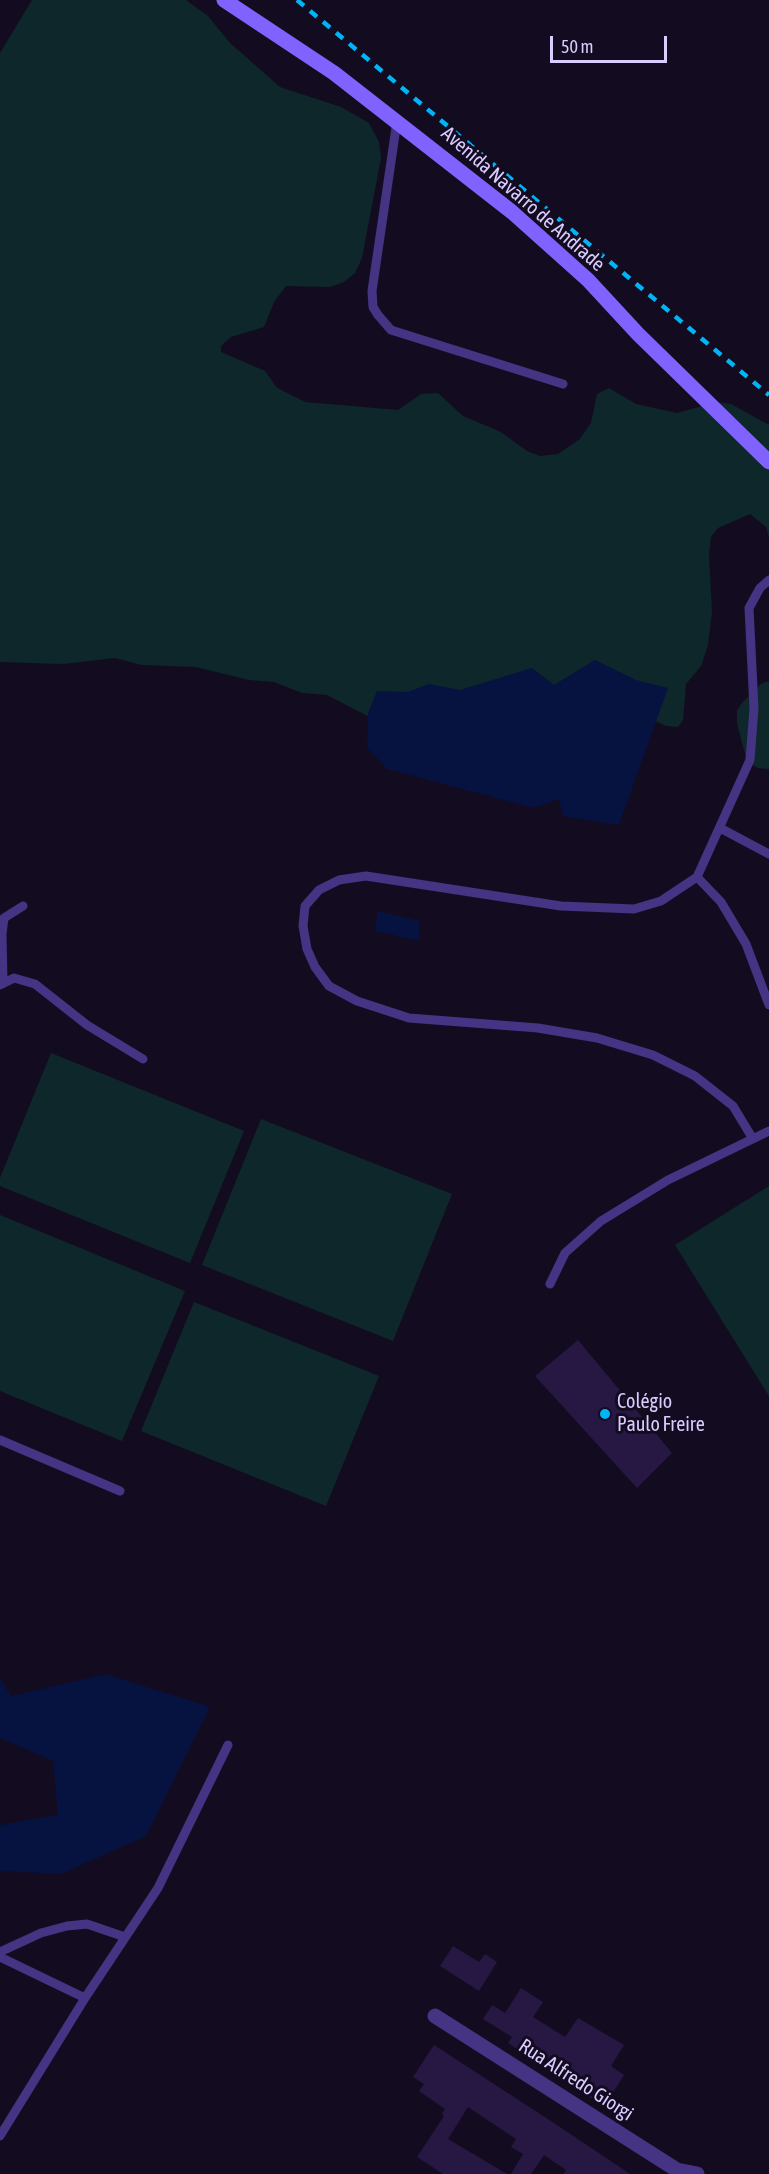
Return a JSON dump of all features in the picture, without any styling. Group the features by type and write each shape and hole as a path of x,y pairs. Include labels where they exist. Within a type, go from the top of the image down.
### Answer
{"street":[{"name":"Avenida Navarro de Andrade","path":"224,0 334,73 512,212 588,280 638,334 769,462"},
{"name":"Rua Alfredo Giorgi","path":"435,2016 677,2170 697,2174"}],"lane":[{"path":"397,121 372,291 373,307 378,315 391,330 563,384"},
{"path":"753,1139 733,1106 695,1076 653,1055 597,1038 538,1029 409,1018 357,1001 329,986 315,967 307,949 303,926 305,906 319,890 339,880 366,876 561,906 634,909 661,901 697,877 750,760 754,708 749,608 760,588 769,580"},
{"path":"720,828 769,854"},
{"path":"697,877 721,902 746,944 769,1005"},
{"path":"23,906 4,918 1,983 14,978 35,984 87,1025 143,1059"},
{"path":"550,1284 565,1253 601,1221 668,1180 769,1131"},
{"path":"0,1440 120,1491"},
{"path":"0,2136 84,1998 158,1888 228,1745"},
{"path":"0,1952 41,1933 67,1926 87,1924 125,1937"},
{"path":"0,1957 84,1998"}],"green space":[{"path":"32,0 186,0 208,16 230,43 280,87 341,107 369,123 379,142 381,158 362,258 355,273 344,282 330,287 286,286 274,302 264,327 231,337 221,346 221,352 265,371 277,388 305,402 398,410 421,394 438,393 463,416 501,432 527,451 540,456 558,454 580,439 591,423 597,394 609,388 636,404 677,413 717,402 731,404 769,425 769,537 766,527 750,514 718,528 711,537 709,555 712,611 708,645 701,666 686,684 683,720 678,727 666,726 631,710 375,720 327,695 302,693 274,682 249,680 196,667 142,665 115,658 63,664 0,662 0,53"},
{"path":"769,681 769,769 758,768 747,762 737,723 737,710 761,684"},
{"path":"51,1053 244,1131 190,1263 0,1186 0,1178"},
{"path":"261,1119 452,1194 393,1341 202,1265"},
{"path":"769,1186 769,1396 675,1245"},
{"path":"0,1215 185,1291 122,1441 0,1391"},
{"path":"194,1302 379,1376 326,1506 141,1431"}],"shaded area":[{"path":"595,660 636,680 668,688 619,825 563,816 559,799 534,808 387,769 367,748 368,713 377,691 408,692 429,684 460,690 532,668 554,685"},
{"path":"378,911 420,921 419,941 375,931"},
{"path":"106,1674 210,1707 146,1836 61,1874 0,1871 0,1825 58,1815 53,1761 0,1738 0,1678 11,1696"}],"building":[{"name":"Colégio Paulo Freire","path":"578,1340 672,1453 637,1488 535,1376"},
{"path":"453,1946 479,1962 485,1954 497,1962 479,1991 440,1966"},
{"path":"521,1988 543,2002 533,2017 565,2037 578,2018 624,2045 611,2066 624,2075 604,2107 508,2043 512,2037 483,2019 492,2005 505,2013"},
{"path":"434,2045 630,2174 563,2174 566,2170 544,2155 531,2174 511,2174 523,2154 511,2147 516,2139 468,2107 448,2139 507,2174 443,2174 417,2157 444,2116 442,2114 445,2109 419,2091 424,2084 413,2077"}],"railway":[{"path":"297,0 769,395"}],"place":[{"name":"Colégio Paulo Freire","path":"605,1414"}]}
